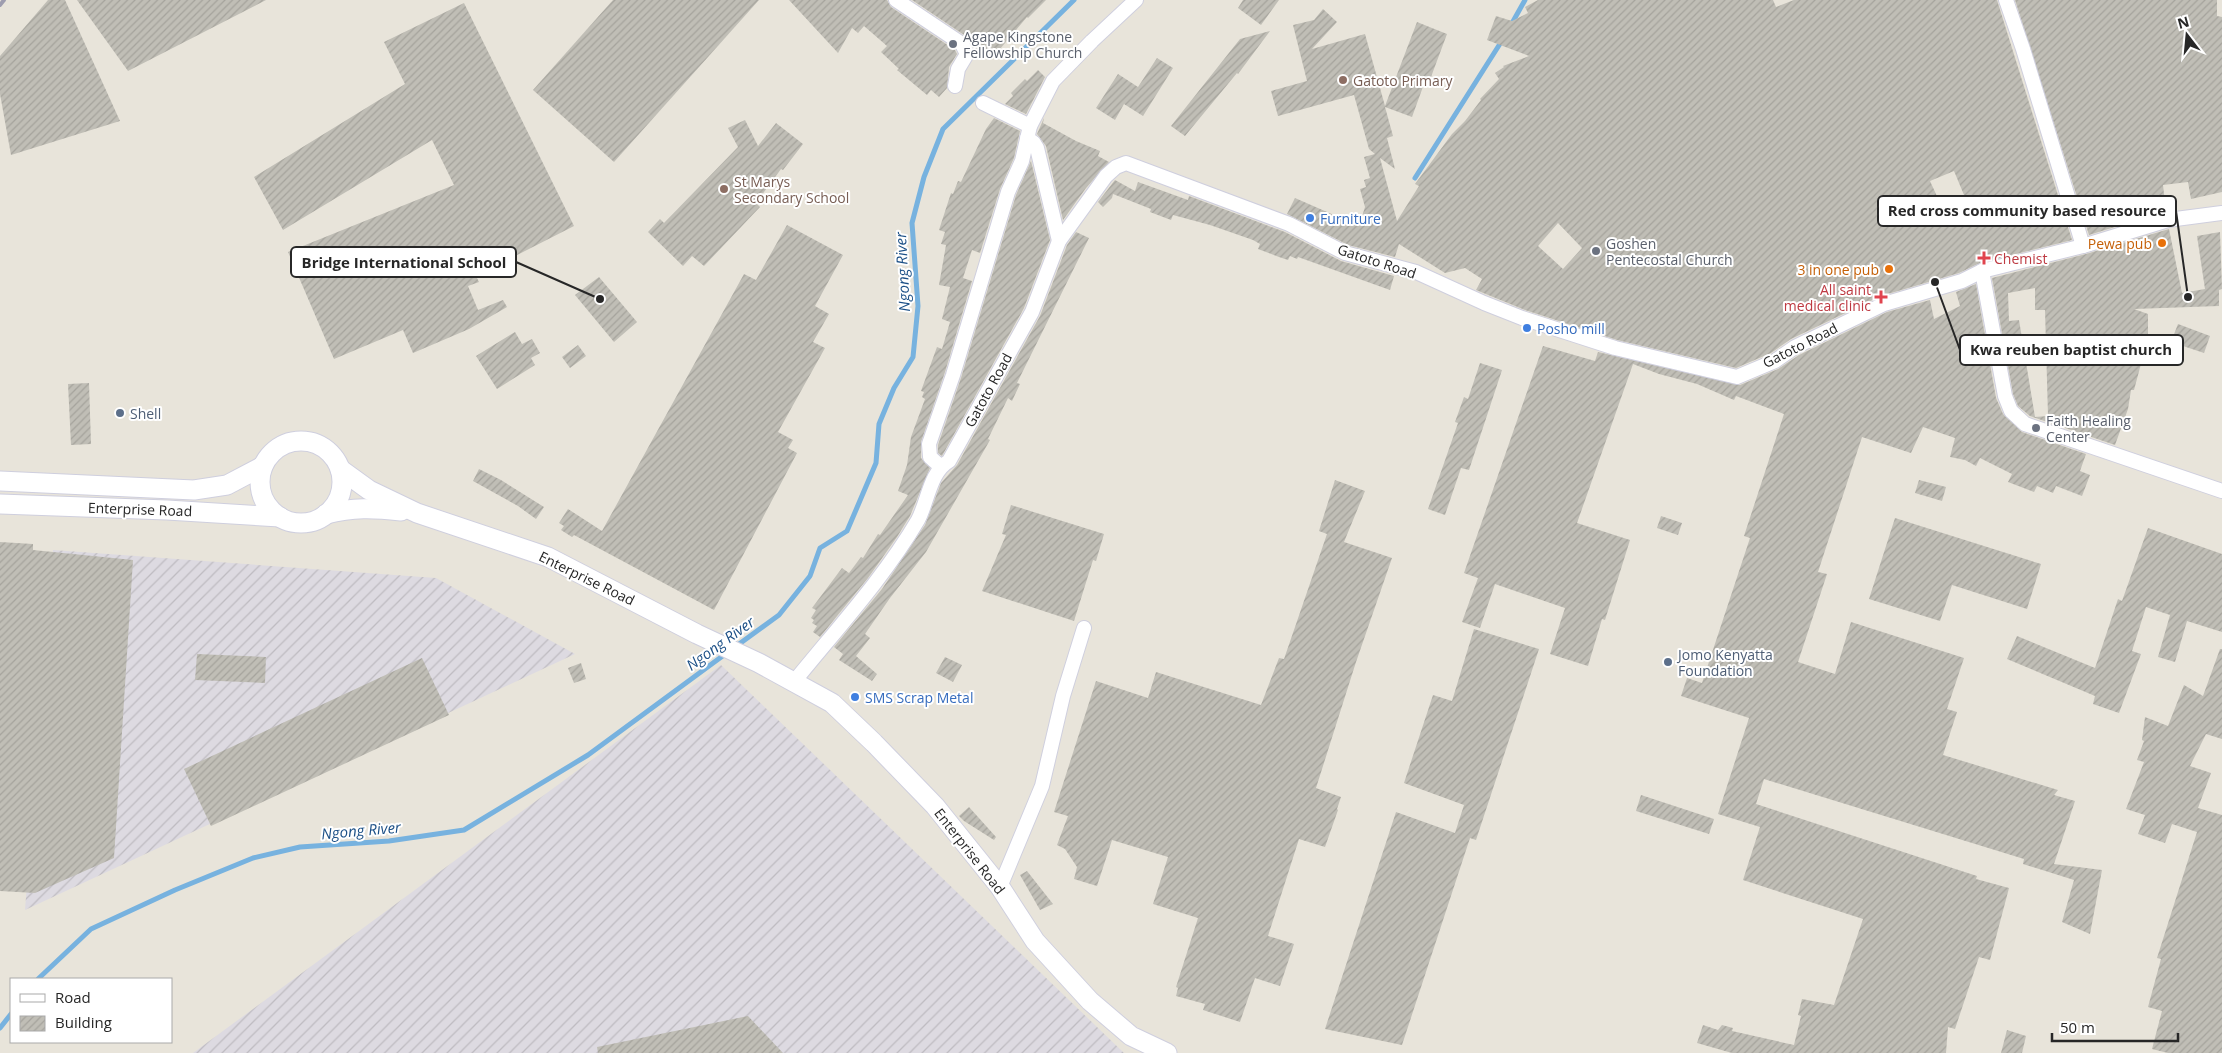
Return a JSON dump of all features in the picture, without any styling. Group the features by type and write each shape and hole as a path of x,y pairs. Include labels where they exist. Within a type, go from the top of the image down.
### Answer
{"main road":[{"path":"303,441 322,446 330,453 340,469 341,489 336,502 326,514 313,521 299,523 280,517 266,504 262,494 260,475 263,466 268,457 284,445 303,441"},
{"name":"Enterprise Road","path":"0,482 194,490 227,485 263,466"},
{"name":"Enterprise Road","path":"340,469 369,490 417,513 548,556 697,634 759,663 832,703 935,806 1000,887 1035,941 1090,1001 1131,1036 1167,1053"},
{"name":"Enterprise Road","path":"0,504 167,510 280,517"},
{"name":"Enterprise Road","path":"326,514 366,507 417,513"}],"street":[{"path":"896,0 962,44 967,54 958,69 955,86"},
{"path":"940,466 930,457 930,444 1006,200 1022,161 1028,132 1053,81 1136,0"},
{"path":"2006,0 2023,49 2083,246"},
{"path":"983,103 1028,132 1034,142 1059,241"},
{"name":"Gatoto Road","path":"793,683 874,583 918,519 940,466 949,460 1032,312 1059,241 1106,176 1116,167 1126,163 1289,224 1345,253 1416,272 1522,318 1615,348 1737,376 1776,360 1795,347 1884,304 1962,281 1982,271 2083,246 2168,220 2222,213"},
{"path":"1982,271 2005,396 2011,411 2025,424 2222,491"},
{"path":"1000,887 1042,786 1062,696 1084,628"}],"shaded area":[{"path":"53,550 436,578 575,654 25,910"},
{"path":"721,665 1124,1053 193,1053"}],"building":[{"path":"48,0 65,0 120,121 11,155 0,94 0,56"},
{"path":"77,0 266,0 128,71"},
{"path":"613,0 759,0 614,162 533,90"},
{"path":"789,0 887,0 891,7 955,50 957,54 949,67 947,88 939,97 931,90 927,95 897,70 899,69 881,52 887,46 864,26 858,33 852,28 838,53"},
{"path":"912,0 1046,0 1027,17 994,56 983,47 977,54 967,37"},
{"path":"1243,0 1279,0 1261,25 1238,8"},
{"path":"1538,0 1773,0 1776,7 1794,0 1997,0 2072,240 1980,263 1959,273 1881,296 1791,339 1771,353 1736,368 1617,340 1525,310 1476,290 1482,279 1465,268 1445,273 1399,244 1395,257 1348,245 1287,214 1295,198 1359,226 1365,207 1360,189 1366,187 1364,180 1370,178 1364,157 1375,154 1369,149 1354,95 1278,116 1271,91 1307,81 1293,25 1314,20 1323,9 1337,22 1312,49 1365,34 1385,106 1417,22 1447,34 1428,85 1424,84 1412,117 1385,107 1393,136 1387,138 1395,169 1380,158 1397,221 1419,186 1415,184 1480,99 1499,79 1495,73 1503,66 1529,56 1487,40 1496,16 1512,21 1528,13 1525,7","holes":["1954,171 1964,195 1941,205 1930,181","1558,223 1582,248 1563,269 1538,246"]},
{"path":"2015,0 2217,0 2217,16 2222,17 2222,192 2191,199 2188,182 2163,185 2166,211 2089,235"},
{"path":"464,3 574,226 476,276 479,282 468,286 478,310 503,300 507,307 469,329 413,353 403,330 334,359 288,252 454,185 432,140 283,230 254,177 405,84 384,42"},
{"path":"1270,31 1238,74 1185,136 1171,126 1240,39"},
{"path":"1157,58 1173,68 1143,116 1124,104 1115,120 1096,108 1118,74 1138,87"},
{"path":"1038,70 1045,77 1026,114 1005,104 1013,96 1011,93 1025,79 1027,81"},
{"path":"994,118 1020,131 1014,158 1000,189 980,253 972,250 963,278 972,281 945,372 921,442 921,458 930,468 910,516 897,537 868,578 820,637 813,632 817,626 812,623 814,620 811,618 816,610 812,608 842,568 849,573 861,557 863,558 878,534 880,535 908,495 898,491 907,465 911,437 925,399 922,397 924,392 921,391 937,347 942,349 950,322 942,319 950,287 939,285 946,245 941,244 945,232 939,230 951,193 953,194 958,181 961,182 986,129"},
{"path":"1044,118 1043,123 1076,141 1100,151 1098,156 1109,162 1086,188 1063,220 1046,146 1037,134"},
{"path":"745,120 758,146 776,123 803,144 783,170 781,169 756,203 760,207 704,266 692,256 683,266 648,232 660,219 664,223 738,147 728,128"},
{"path":"1031,161 1050,240 1024,308 942,456 938,453 938,445 961,378 1016,195"},
{"path":"1115,180 1135,191 1138,182 1188,200 1189,196 1285,232 1341,261 1394,276 1390,290 1298,257 1297,259 1290,256 1288,260 1279,257 1258,249 1260,244 1253,240 1210,225 1173,215 1171,220 1150,212 1151,209 1113,194 1112,198 1103,207 1098,202"},
{"path":"787,225 843,255 815,306 829,314 813,342 825,348 778,432 793,440 788,448 797,453 714,610 574,535 572,537 561,530 564,526 559,523 568,509 602,531 744,274 756,280"},
{"path":"2169,229 2182,293 2205,289 2197,236 2220,232 2222,289 2219,290 2219,306 2134,309 2148,314 2148,349 2145,349 2134,390 2131,390 2128,409 2115,445 2030,416 2018,406 2013,394 1992,278 2086,254","holes":["2035,288 2035,310 2045,310 2048,416 2035,417 2019,320 2009,321 2008,293"]},
{"path":"1076,232 1089,238 1017,383 1020,384 1012,401 1008,398 988,439 990,440 926,552 865,634 870,638 856,656 877,674 872,681 839,660 843,654 834,647 882,589 925,525 941,483 957,465 1040,316 1067,245"},
{"path":"599,277 637,322 614,342 575,295"},
{"path":"1976,284 1996,398 2003,414 2022,432 2086,454 2080,471 2090,475 2082,496 2056,486 2053,493 2037,486 2034,492 2008,482 2012,474 1980,458 1976,466 1965,460 1950,457 1955,438 1923,427 1911,453 1862,437 1818,572 1827,574 1798,662 1835,674 1851,622 1964,658 1947,709 1957,712 1943,755 2058,790 2054,795 2075,801 2054,864 2102,870 2090,934 2062,922 2074,880 2023,864 2024,859 1764,779 1756,804 1977,876 1976,879 2009,888 1990,960 1979,957 1955,1029 1948,1027 1946,1053 1732,1053 1697,1043 1703,1025 1718,1030 1722,1025 1733,1028 1732,1031 1794,1045 1801,1016 1798,1015 1802,999 1834,1005 1863,919 1743,880 1760,827 1718,814 1749,718 1681,696 1687,678 1702,683 1750,538 1744,536 1784,414 1736,396 1734,400 1697,384 1659,374 1633,364 1577,523 1630,540 1605,620 1602,619 1588,666 1550,654 1565,608 1495,584 1480,628 1462,622 1478,578 1464,573 1543,346 1595,361 1598,352 1740,385 1778,369 1799,355 1887,312 1930,300 1934,319 1960,306 1956,292"},
{"path":"2178,324 2210,336 2204,353 2171,342"},
{"path":"515,332 522,344 532,339 540,353 531,358 535,365 497,389 476,356"},
{"path":"578,345 586,356 570,368 562,357"},
{"path":"1480,363 1502,370 1469,470 1461,468 1445,515 1428,509 1458,423 1455,422 1464,397 1468,399"},
{"path":"89,383 91,444 71,445 68,384"},
{"path":"479,469 501,480 544,507 536,519 518,506 473,481"},
{"path":"1335,480 1365,491 1344,542 1392,558 1356,662 1316,788 1341,797 1338,810 1325,847 1299,839 1268,936 1294,944 1280,986 1255,978 1240,1022 1203,1010 1205,1004 1176,996 1178,988 1176,987 1198,918 1153,904 1168,857 1112,840 1097,886 1074,879 1077,867 1065,849 1057,845 1068,816 1054,812 1096,681 1148,698 1156,672 1261,705 1279,658 1284,659 1327,534 1319,531"},
{"path":"1919,480 1946,487 1942,501 1915,493"},
{"path":"1011,505 1104,534 1096,561 1093,560 1074,621 982,591 1006,535 1002,534"},
{"path":"1661,516 1682,523 1678,535 1657,528"},
{"path":"1895,518 2041,564 2027,609 1952,585 1940,621 1869,599"},
{"path":"2148,528 2222,554 2222,632 2187,621 2175,662 2158,657 2170,615 2146,607 2132,651 2141,654 2119,713 2093,704 2095,696 2007,659 2017,636 2095,668 2118,599 2122,601"},
{"path":"0,542 33,544 33,550 133,560 114,858 35,893 0,891"},
{"path":"1474,629 1539,649 1476,840 1470,838 1402,1045 1325,1029 1396,812 1455,833 1464,805 1404,783 1433,695 1452,701"},
{"path":"2220,649 2222,649 2222,739 2206,734 2190,766 2211,773 2198,808 2222,815 2222,1053 2168,1053 2152,1049 2162,1011 2148,1007 2161,959 2157,958 2197,832 2172,824 2165,843 2138,834 2145,815 2126,809 2144,762 2137,760 2144,741 2142,740 2145,717 2168,726 2184,685 2203,696"},
{"path":"197,654 266,657 265,683 195,680"},
{"path":"945,657 962,665 953,682 936,673"},
{"path":"422,658 449,715 211,826 184,769"},
{"path":"581,663 586,679 574,683 568,668"},
{"path":"1641,795 1714,819 1709,834 1636,811"},
{"path":"969,807 996,837 994,840 959,816"},
{"path":"1027,871 1053,904 1040,910 1020,875"},
{"path":"748,1016 783,1053 598,1053 597,1047"},
{"path":"2007,1030 2026,1036 2022,1053 2001,1053"}],"waterway":[{"name":"Ngong River","path":"735,647 779,615 810,576 820,548 847,531 876,463 879,424 894,388 913,357 918,306 912,223 924,177 943,129 1074,0"},
{"path":"1511,25 1525,0"},
{"path":"1415,178 1503,39"},
{"name":"Ngong River","path":"39,978 91,929 175,890 253,858 300,847 389,841 464,830 588,755 728,652"},
{"name":"Ngong River","path":"0,1028 10,1015"}],"railway":[{"path":"0,5 4,0"}],"place":[{"name":"Agape Kingstone Fellowship Church","path":"953,44"},
{"name":"Gatoto Primary","path":"1343,80"},
{"name":"St Marys Secondary School","path":"724,189"},
{"name":"Furniture","path":"1310,218"},
{"name":"Pewa pub","path":"2162,243"},
{"name":"Goshen Pentecostal Church","path":"1596,251"},
{"name":"Chemist","path":"1984,258"},
{"name":"3 in one pub","path":"1889,269"},
{"name":"Kwa reuben baptist church","path":"1935,282"},
{"name":"All saint medical clinic","path":"1881,297"},
{"name":"Red cross community based resource","path":"2188,297"},
{"name":"Bridge International School","path":"600,299"},
{"name":"Posho mill","path":"1527,328"},
{"name":"Shell","path":"120,413"},
{"name":"Faith Healing Center","path":"2036,428"},
{"name":"Jomo Kenyatta Foundation","path":"1668,662"},
{"name":"SMS Scrap Metal","path":"855,697"}]}
